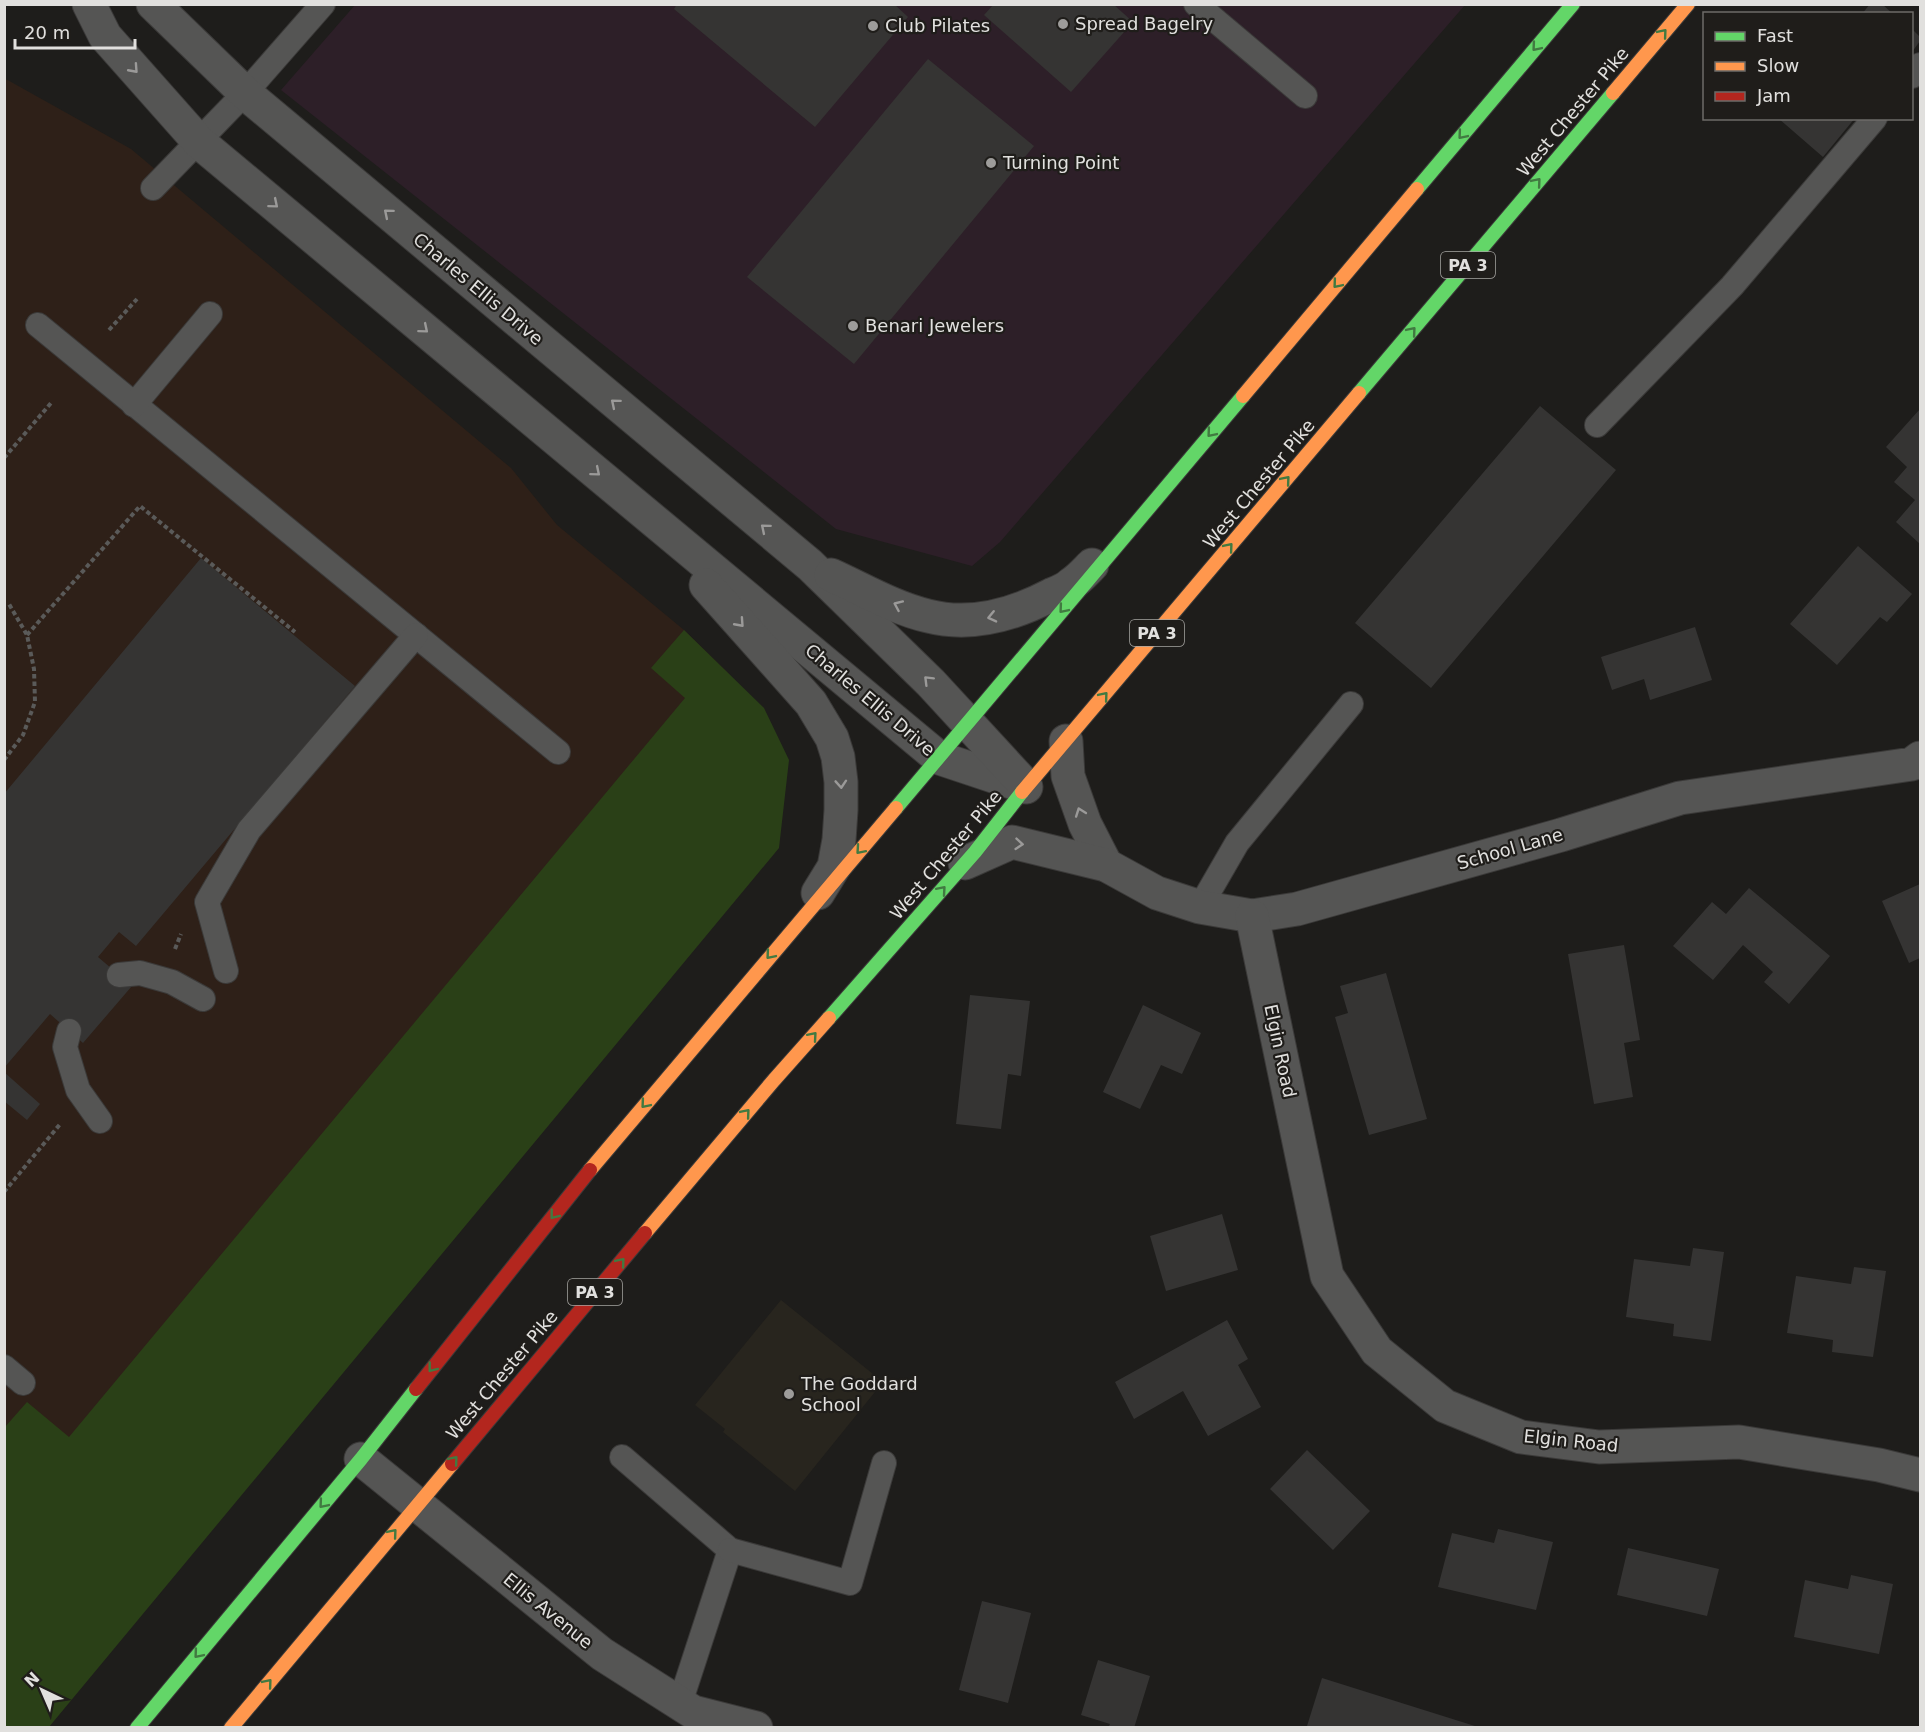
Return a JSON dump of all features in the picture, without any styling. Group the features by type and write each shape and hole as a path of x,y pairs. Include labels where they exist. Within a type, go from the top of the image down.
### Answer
{"highway":[{"path":"137,1728 361,1459 590,1170 1573,4"},
{"name":"West Chester Pike","path":"231,1728 774,1080 965,863 1026,786 1688,4"}],"street":[{"name":"Charles Ellis Drive","path":"90,4 105,36 199,142 939,758 1026,786"},
{"name":"Charles Ellis Drive","path":"153,4 245,93 810,565 931,683 1026,786"},
{"name":"Charles Ellis Drive","path":"631,501 811,703 832,738 838,757 841,782 842,810 839,840 834,867 808,910"},
{"name":"Charles Ellis Drive","path":"810,565 904,608 928,616 954,620 983,620 1041,601 1070,585 1128,532"},
{"path":"1066,741 1068,776 1085,824 1106,865"},
{"name":"School Lane","path":"965,863 1012,842 1106,865 1157,893 1200,907 1252,916 1308,906 1561,835 1680,798 1912,764 1920,758"},
{"name":"Elgin Road","path":"1252,916 1327,1276 1377,1351 1445,1406 1521,1437 1599,1447 1738,1442 1879,1465 1920,1475"},
{"name":"Ellis Avenue","path":"361,1459 602,1654 688,1714 756,1728"}],"lane":[{"path":"153,188 245,93 322,4"},
{"path":"1196,4 1305,96"},
{"path":"1597,425 1732,286 1873,120"},
{"path":"134,405 210,314"},
{"path":"38,325 558,752"},
{"path":"226,971 207,902 249,830 416,635"},
{"path":"1200,907 1237,843 1351,704"},
{"path":"119,975 140,973 172,982 203,999"},
{"path":"69,1031 65,1047 78,1090 100,1121"},
{"path":"4,1367 23,1383"},
{"path":"622,1457 730,1550 850,1583 884,1463"},
{"path":"688,1714 730,1550"}],"path":[{"path":"110,330 136,298"},
{"path":"4,458 51,403"},
{"path":"27,636 140,506 295,632"},
{"path":"4,759 23,735 35,702 34,669 27,636 9,604"},
{"path":"4,1192 64,1120"}],"shaded area":[{"path":"355,5 1465,5 1000,542 972,566 836,529 281,90"},
{"path":"4,78 131,149 511,468 557,525 684,630 729,674 16,1520 4,1510"},
{"name":"The Goddard School","path":"781,1300 883,1382 795,1491 723,1432 725,1429 695,1405"}],"green space":[{"path":"684,630 764,708 789,760 779,848 49,1727 5,1727 5,1427 27,1402 69,1437 685,698 651,668"}],"building":[{"path":"677,4 894,4 908,17 815,127 674,9"},
{"path":"994,4 1113,4 1133,22 1071,92 984,15"},
{"path":"1870,4 1882,4 1891,12 1864,12"},
{"path":"1913,30 1920,37 1920,41 1913,51"},
{"path":"928,59 1034,146 854,364 747,277"},
{"path":"1780,120 1853,120 1823,157"},
{"path":"1540,406 1616,470 1431,688 1355,623"},
{"path":"1920,409 1920,544 1896,522 1915,500 1894,482 1907,467 1886,447"},
{"path":"1858,546 1912,594 1887,622 1880,617 1837,665 1790,624"},
{"path":"201,558 355,686 136,946 119,932 98,957 132,986 83,1043 50,1014 4,1068 4,794"},
{"path":"1695,627 1712,680 1650,700 1644,679 1612,690 1601,657"},
{"path":"1920,884 1920,958 1909,963 1882,901"},
{"path":"1749,888 1830,956 1789,1004 1764,982 1773,972 1743,945 1713,980 1673,946 1712,902 1726,914"},
{"path":"1624,945 1640,1040 1624,1043 1633,1097 1594,1104 1568,954"},
{"path":"1386,973 1427,1119 1369,1135 1335,1017 1348,1013 1340,986"},
{"path":"970,995 1030,1001 1021,1076 1008,1074 1001,1129 956,1124"},
{"path":"1143,1005 1201,1033 1182,1074 1161,1065 1140,1109 1103,1092"},
{"path":"4,1072 40,1104 27,1120 4,1101"},
{"path":"1222,1214 1238,1270 1166,1291 1150,1236"},
{"path":"1693,1248 1724,1252 1711,1341 1673,1336 1674,1324 1626,1317 1634,1259 1690,1266"},
{"path":"1854,1267 1886,1271 1873,1357 1832,1352 1833,1340 1787,1333 1796,1276 1851,1284"},
{"path":"1227,1320 1248,1359 1238,1365 1261,1407 1208,1436 1183,1391 1134,1419 1115,1382"},
{"path":"1307,1450 1370,1511 1333,1550 1270,1489"},
{"path":"1498,1529 1553,1542 1536,1610 1438,1587 1452,1533 1494,1543"},
{"path":"1628,1548 1719,1569 1707,1616 1617,1595"},
{"path":"1851,1575 1893,1584 1879,1654 1794,1637 1805,1580 1848,1589"},
{"path":"982,1601 1031,1613 1008,1703 959,1690"},
{"path":"1098,1660 1150,1676 1134,1728 1108,1728 1110,1724 1081,1715"},
{"path":"1322,1678 1478,1727 1478,1728 1307,1726"}],"traffic: fast":[{"path":"1417,189 1573,4"},
{"path":"1359,393 1613,93"},
{"path":"896,808 1243,396"},
{"path":"829,1018 975,852 1022,792"},
{"path":"137,1728 361,1459 416,1389"}],"traffic: slow":[{"path":"1613,93 1688,4"},
{"path":"1243,396 1417,189"},
{"path":"1022,792 1359,393"},
{"path":"590,1170 896,808"},
{"path":"645,1233 829,1018"},
{"path":"231,1728 452,1464"}],"traffic: jam":[{"path":"416,1389 590,1170"},
{"path":"452,1464 645,1233"}],"place":[{"name":"Spread Bagelry","path":"1063,24"},
{"name":"Club Pilates","path":"873,26"},
{"name":"Turning Point","path":"991,163"},
{"name":"Benari Jewelers","path":"853,326"},
{"name":"The Goddard School","path":"789,1394"}]}
